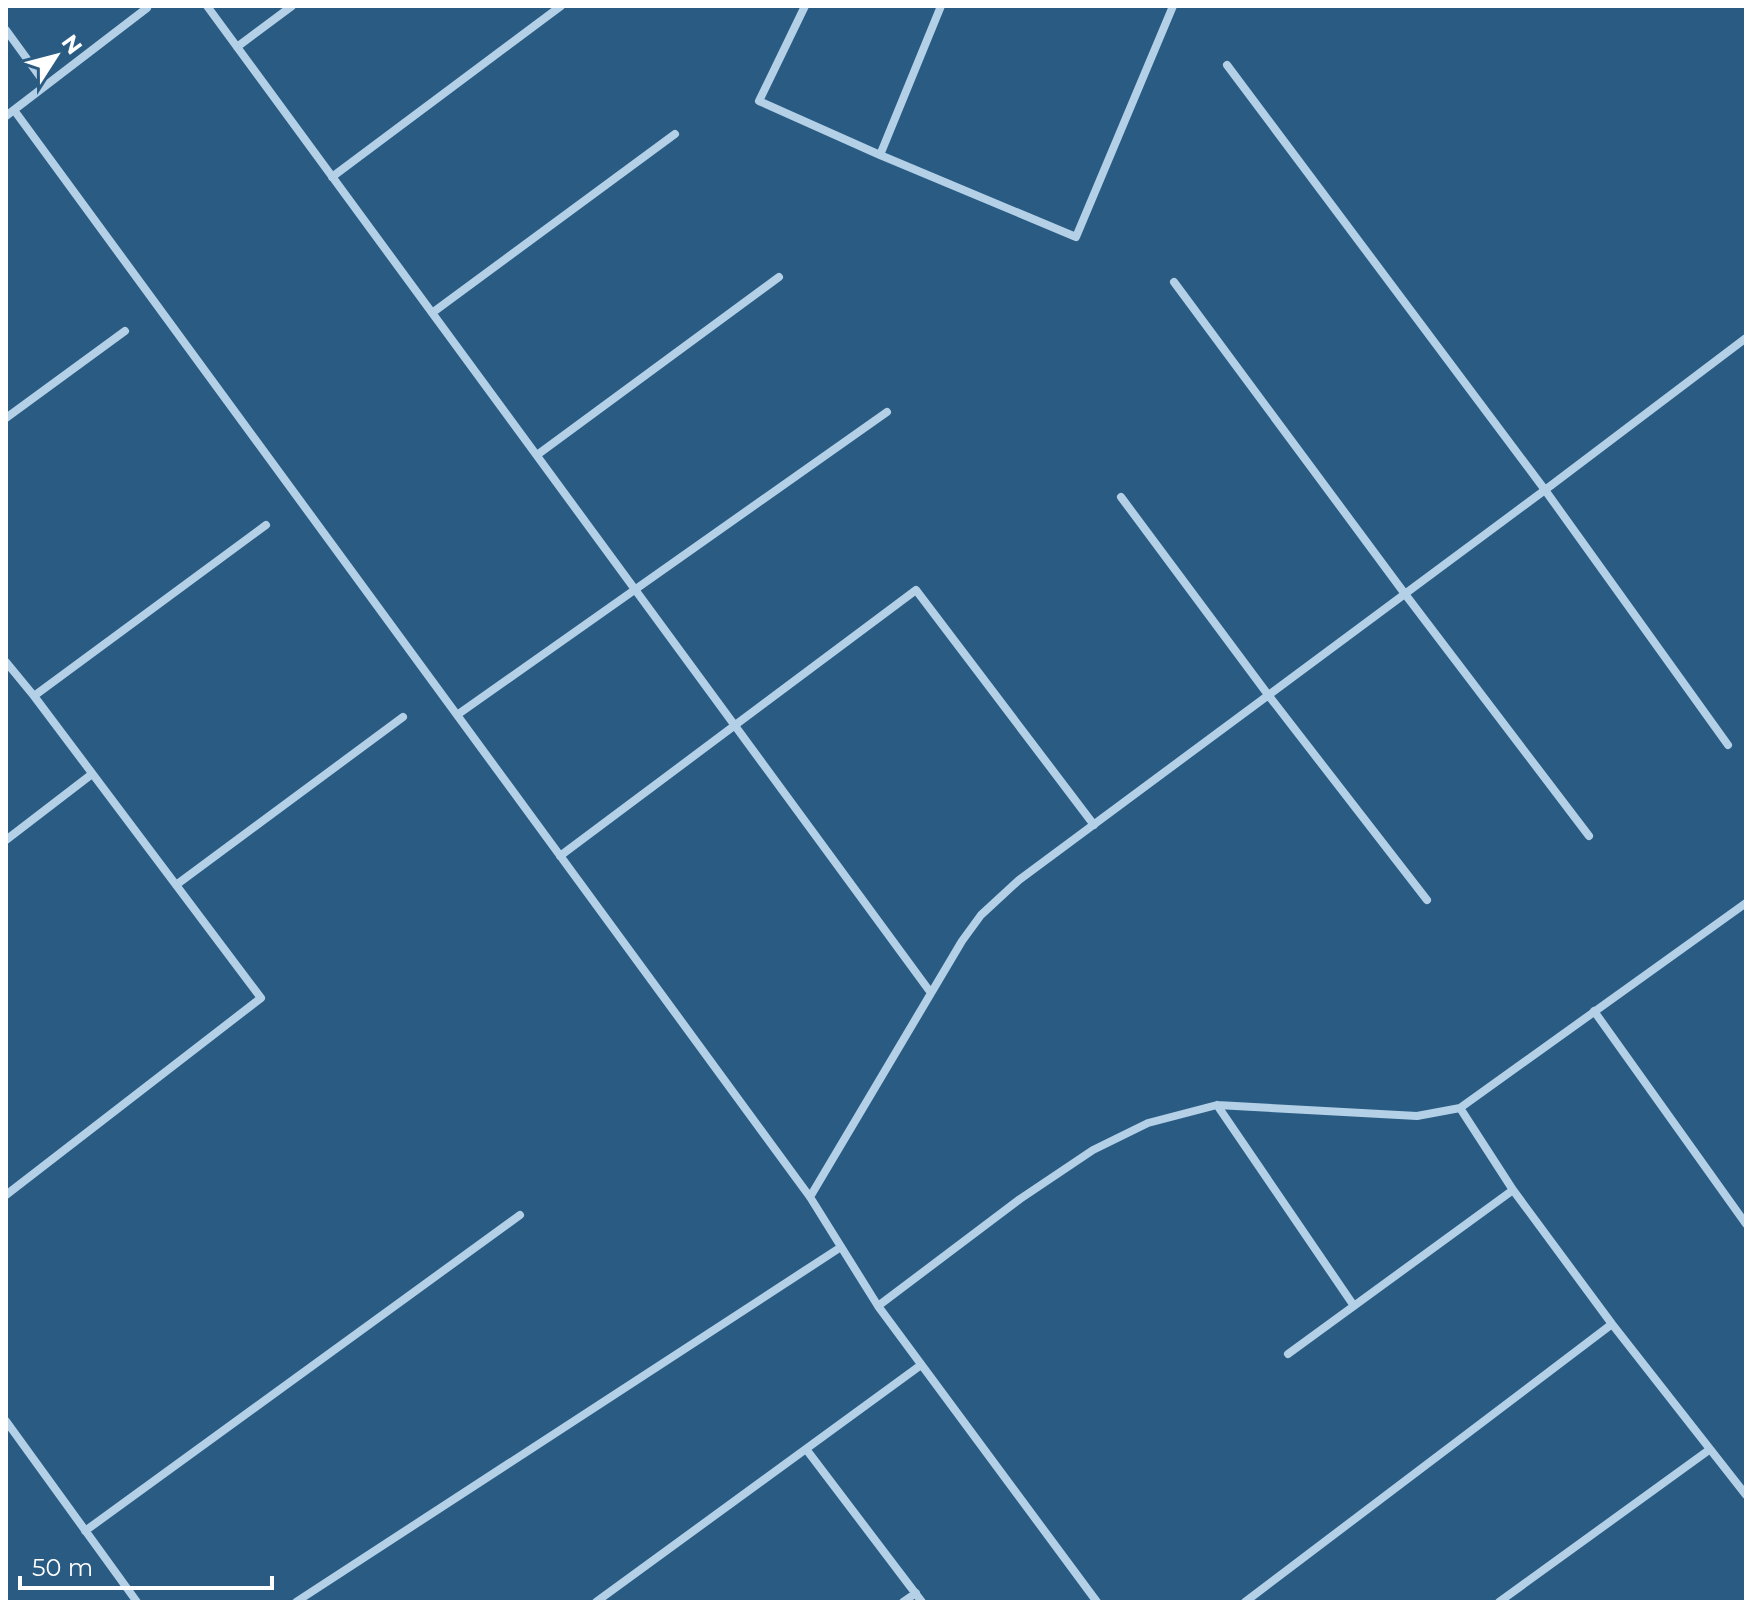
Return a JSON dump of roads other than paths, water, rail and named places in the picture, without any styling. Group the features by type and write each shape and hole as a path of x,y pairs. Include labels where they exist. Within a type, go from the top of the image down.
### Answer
{"street":[{"path":"145,6 147,8 10,113 810,1197 878,1306 1097,1602"},
{"path":"207,6 931,993"},
{"path":"237,47 292,6"},
{"path":"332,177 561,6"},
{"path":"805,6 759,101 1076,237 1173,6"},
{"path":"880,155 941,6"},
{"path":"6,30 46,85"},
{"path":"1227,65 1545,490 1728,745"},
{"path":"432,313 675,134"},
{"path":"537,455 779,277"},
{"path":"1174,282 1589,836"},
{"path":"6,418 125,331"},
{"path":"810,1197 962,941 981,915 1019,880 1746,338"},
{"path":"457,715 887,412"},
{"path":"1121,497 1269,696 1427,900"},
{"path":"34,696 266,525"},
{"path":"560,856 916,590 1094,825"},
{"path":"6,662 261,998 6,1195"},
{"path":"176,885 403,717"},
{"path":"6,840 92,774"},
{"path":"878,1306 1020,1199 1093,1150 1148,1123 1217,1105 1417,1116 1460,1108 1745,905"},
{"path":"1594,1011 1746,1224"},
{"path":"1217,1105 1354,1306"},
{"path":"1460,1108 1513,1190 1612,1324 1746,1495"},
{"path":"1288,1354 1513,1190"},
{"path":"85,1531 520,1215"},
{"path":"296,1602 841,1247"},
{"path":"1245,1602 1612,1324"},
{"path":"596,1602 921,1365"},
{"path":"6,1421 137,1602"},
{"path":"806,1449 922,1602"},
{"path":"1499,1602 1709,1450"},
{"path":"903,1602 916,1593"}]}
